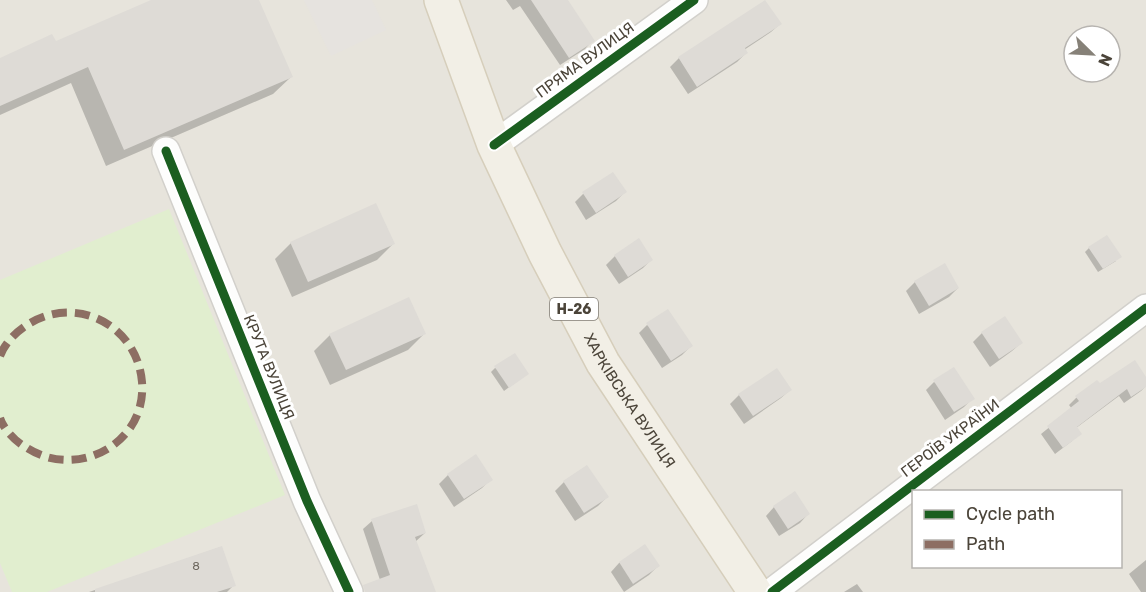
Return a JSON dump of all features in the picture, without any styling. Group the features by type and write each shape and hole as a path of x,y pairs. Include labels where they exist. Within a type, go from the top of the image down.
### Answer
{"main road":[{"name":"ХАРКІВСЬКА ВУЛИЦЯ","path":"441,0 494,145 545,253 603,363 755,592"}],"street":[{"name":"ПРЯМА ВУЛИЦЯ","path":"494,145 694,0"},
{"name":"КРУТА ВУЛИЦЯ","path":"166,151 307,501 349,592"},
{"name":"ГЕРОЇВ УКРАЇНИ","path":"772,592 1146,308"}],"shaded area":[{"path":"0,0 1146,0 1146,592 0,592"},
{"path":"304,0 372,0 386,30 331,56"}],"green space":[{"path":"169,209 285,495 47,592 12,592 0,563 0,280"}],"building":[{"path":"151,0 259,0 293,77 124,150 88,67 0,106 0,58 52,34 56,41"},
{"path":"531,0 568,0 595,41 569,58"},
{"path":"765,0 782,24 745,48 748,53 697,87 678,57"},
{"path":"613,172 627,192 596,213 582,192"},
{"path":"376,203 395,244 308,282 290,242"},
{"path":"1107,235 1122,257 1103,269 1088,247"},
{"path":"639,238 653,260 628,277 614,255"},
{"path":"945,263 959,288 929,306 914,281"},
{"path":"409,297 426,334 346,370 329,334"},
{"path":"668,309 693,346 671,361 646,323"},
{"path":"1005,316 1023,343 999,359 981,332"},
{"path":"515,353 529,374 509,388 494,366"},
{"path":"1135,360 1146,377 1146,387 1131,397 1127,389 1077,427 1082,434 1063,448 1047,426 1079,401 1075,396 1097,380 1100,383"},
{"path":"954,367 975,399 954,412 933,380"},
{"path":"777,368 792,390 753,416 738,394"},
{"path":"476,454 493,480 464,499 447,474"},
{"path":"587,465 609,497 584,513 563,481"},
{"path":"795,491 810,514 788,529 773,506"},
{"path":"417,504 426,533 415,537 436,592 365,592 363,585 390,575 371,519"},
{"path":"645,544 660,566 633,584 619,562"},
{"path":"222,546 236,586 217,592 95,592 95,589"}],"marked path":[{"path":"0,356 11,338 27,325 46,316 65,313 83,314 101,320 116,330 129,344 138,362 142,382 141,404 133,423 121,439 87,458 67,460 47,457 27,448 7,431 0,418"}],"cycle path":[{"path":"494,145 694,0"},
{"path":"166,151 307,501 349,592"},
{"path":"772,592 1146,308"}]}
